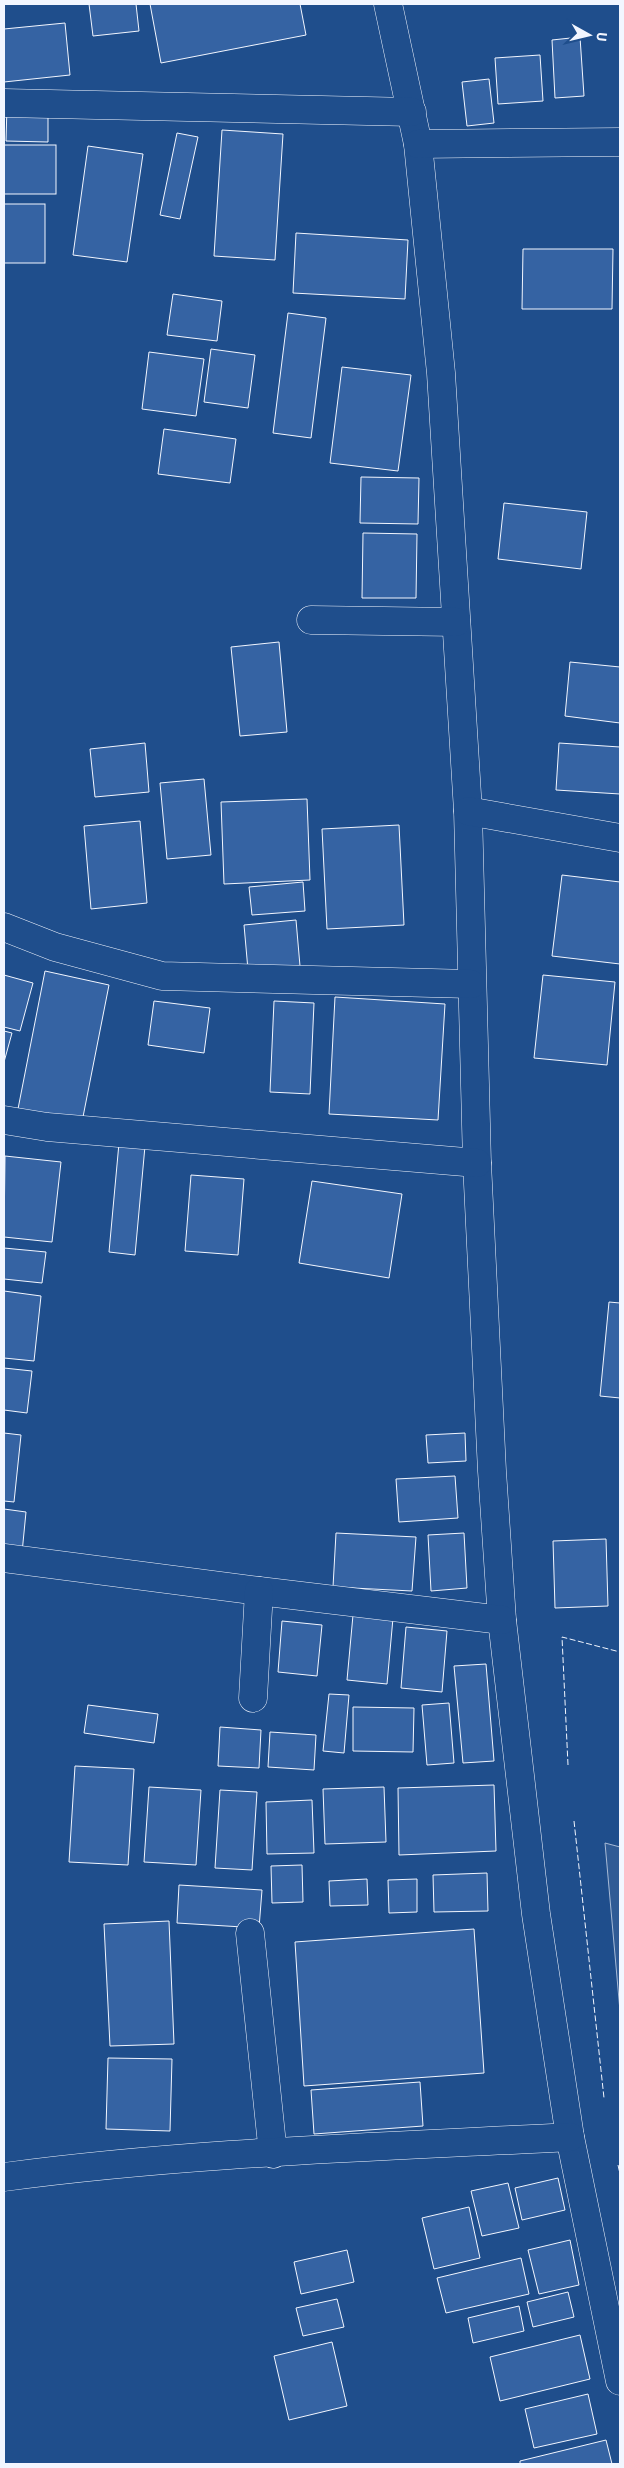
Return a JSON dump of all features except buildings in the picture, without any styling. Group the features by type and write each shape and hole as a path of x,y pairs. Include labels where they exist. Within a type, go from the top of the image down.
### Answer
{"street":[{"path":"388,4 418,144 441,373 468,811 477,1163 492,1470 502,1620 536,1914 570,2136 620,2381"},
{"path":"4,103 412,112"},
{"path":"418,144 620,142"},
{"path":"311,620 456,622"},
{"path":"468,811 620,838"},
{"path":"4,927 55,946 162,976 471,984"},
{"path":"4,1120 47,1127 477,1163"},
{"path":"4,1558 259,1592 502,1620"},
{"path":"253,1698 259,1592"},
{"path":"250,1933 273,2154"},
{"path":"4,2178 69,2169 273,2154 570,2136"}],"shaded area":[{"path":"605,1843 620,1847 620,2011"}],"fence":[{"path":"568,1765 562,1637 620,1652"},
{"path":"574,1821 604,2098"},
{"path":"618,2165 620,2174"}]}
